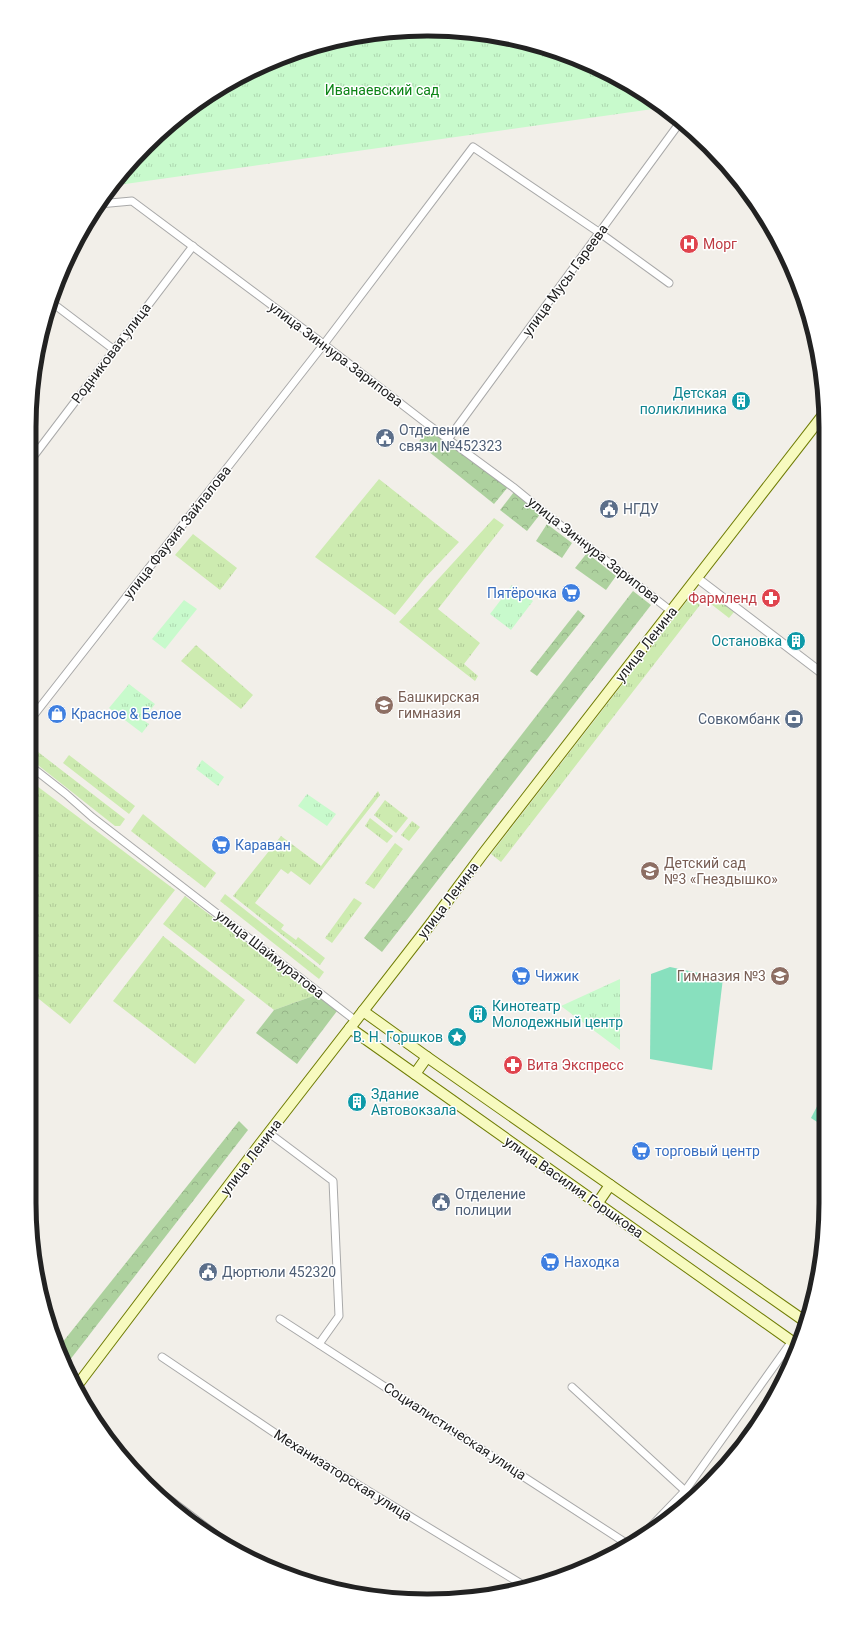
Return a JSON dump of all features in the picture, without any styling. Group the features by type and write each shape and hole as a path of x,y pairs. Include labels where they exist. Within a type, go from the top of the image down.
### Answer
{"main road":[{"name":"улица Ленина","path":"79,1382 482,855 819,421"},
{"name":"улица Василия Горшкова","path":"364,1011 427,1057 801,1319"},
{"name":"улица Василия Горшкова","path":"353,1024 415,1074 793,1342"},
{"path":"415,1074 427,1057"},
{"path":"597,1204 610,1185"}],"street":[{"name":"улица Мусы Гареева","path":"449,438 677,126"},
{"name":"улица Фаузия Зайлалова","path":"36,712 324,344 473,147 600,233"},
{"name":"улица Зиннура Зарипова","path":"107,203 132,201 324,344 426,423 449,438 671,611"},
{"path":"600,233 669,283"},
{"name":"Родниковая улица","path":"36,453 113,349 193,246"},
{"path":"56,306 113,349"},
{"path":"697,578 819,670"},
{"name":"улица Шаймуратова","path":"36,771 92,817 184,888 353,1024"},
{"path":"268,1134 333,1181 339,1316 320,1344"},
{"name":"Социалистическая улица","path":"280,1319 624,1542"},
{"path":"658,1519 685,1490 791,1347"},
{"name":"Механизаторская улица","path":"162,1357 290,1444 520,1583"},
{"path":"572,1387 689,1494"}],"green space":[{"name":"Иванаевский сад","path":"428,36 453,37 479,39 529,49 601,76 623,88 654,109 120,185 133,169 169,133 210,102 232,88 254,76 302,57 326,49 376,39"},
{"path":"428,428 508,487 494,504 418,443"},
{"path":"379,479 459,542 424,579 395,615 315,557"},
{"path":"514,492 541,513 527,531 500,510"},
{"path":"494,518 504,525 438,609 480,643 464,664 478,676 475,681 399,622"},
{"path":"547,524 572,543 562,558 536,541"},
{"path":"193,534 237,568 220,590 175,555"},
{"path":"587,553 616,576 606,590 575,568"},
{"path":"512,585 533,601 511,630 490,614"},
{"path":"633,591 651,605 382,952 364,938"},
{"path":"690,597 700,605 501,862 491,854"},
{"path":"716,597 734,612 729,618 711,604"},
{"path":"184,600 197,609 165,649 152,639"},
{"path":"578,610 585,616 537,676 530,671"},
{"path":"196,645 253,695 241,709 181,661"},
{"path":"129,684 155,704 143,720 149,724 142,733 109,708"},
{"path":"36,750 125,819 120,826 115,826 36,764"},
{"path":"69,755 135,806 129,814 63,763"},
{"path":"202,760 224,777 218,786 196,769"},
{"path":"36,785 175,890 70,1024 36,997"},
{"path":"378,791 380,795 310,885 291,871 288,874 281,869 255,903 284,925 281,929 296,940 298,937 325,958 320,965 233,896 281,836 321,866"},
{"path":"307,794 336,814 327,826 298,806"},
{"path":"385,800 408,818 396,833 374,815"},
{"path":"143,814 216,873 205,888 131,831"},
{"path":"370,818 393,836 387,843 365,826"},
{"path":"412,821 420,827 409,841 401,835"},
{"path":"395,843 403,849 374,889 365,883"},
{"path":"225,894 324,972 319,979 220,901"},
{"path":"185,896 316,995 274,1010 163,924"},
{"path":"354,898 362,903 332,943 325,938"},
{"path":"163,936 245,1000 195,1064 113,1001"},
{"path":"670,967 723,978 712,1070 650,1059 651,974"},
{"path":"620,979 620,1050 561,1006"},
{"path":"316,995 337,1011 297,1064 256,1033 274,1010"},
{"path":"819,1103 819,1123 811,1118"},
{"path":"239,1121 248,1130 70,1360 62,1342"}],"place":[{"name":"Морг","path":"689,244"},
{"name":"Детская поликлиника","path":"741,401"},
{"name":"Отделение связи №452323","path":"385,438"},
{"name":"НГДУ","path":"609,509"},
{"name":"Пятёрочка","path":"571,593"},
{"name":"Фармленд","path":"771,598"},
{"name":"Остановка","path":"796,641"},
{"name":"Башкирская гимназия","path":"384,705"},
{"name":"Красное & Белое","path":"57,714"},
{"name":"Совкомбанк","path":"794,719"},
{"name":"Караван","path":"221,845"},
{"name":"Детский сад №3 «Гнездышко»","path":"650,871"},
{"name":"Чижик","path":"521,976"},
{"name":"Гимназия №3","path":"780,976"},
{"name":"Кинотеатр Молодежный центр","path":"478,1014"},
{"name":"В. Н. Горшков","path":"457,1037"},
{"name":"Вита Экспресс","path":"513,1065"},
{"name":"Здание Автовокзала","path":"357,1102"},
{"name":"торговый центр","path":"641,1151"},
{"name":"Отделение полиции","path":"441,1202"},
{"name":"Находка","path":"550,1262"},
{"name":"Дюртюли 452320","path":"208,1272"}]}
